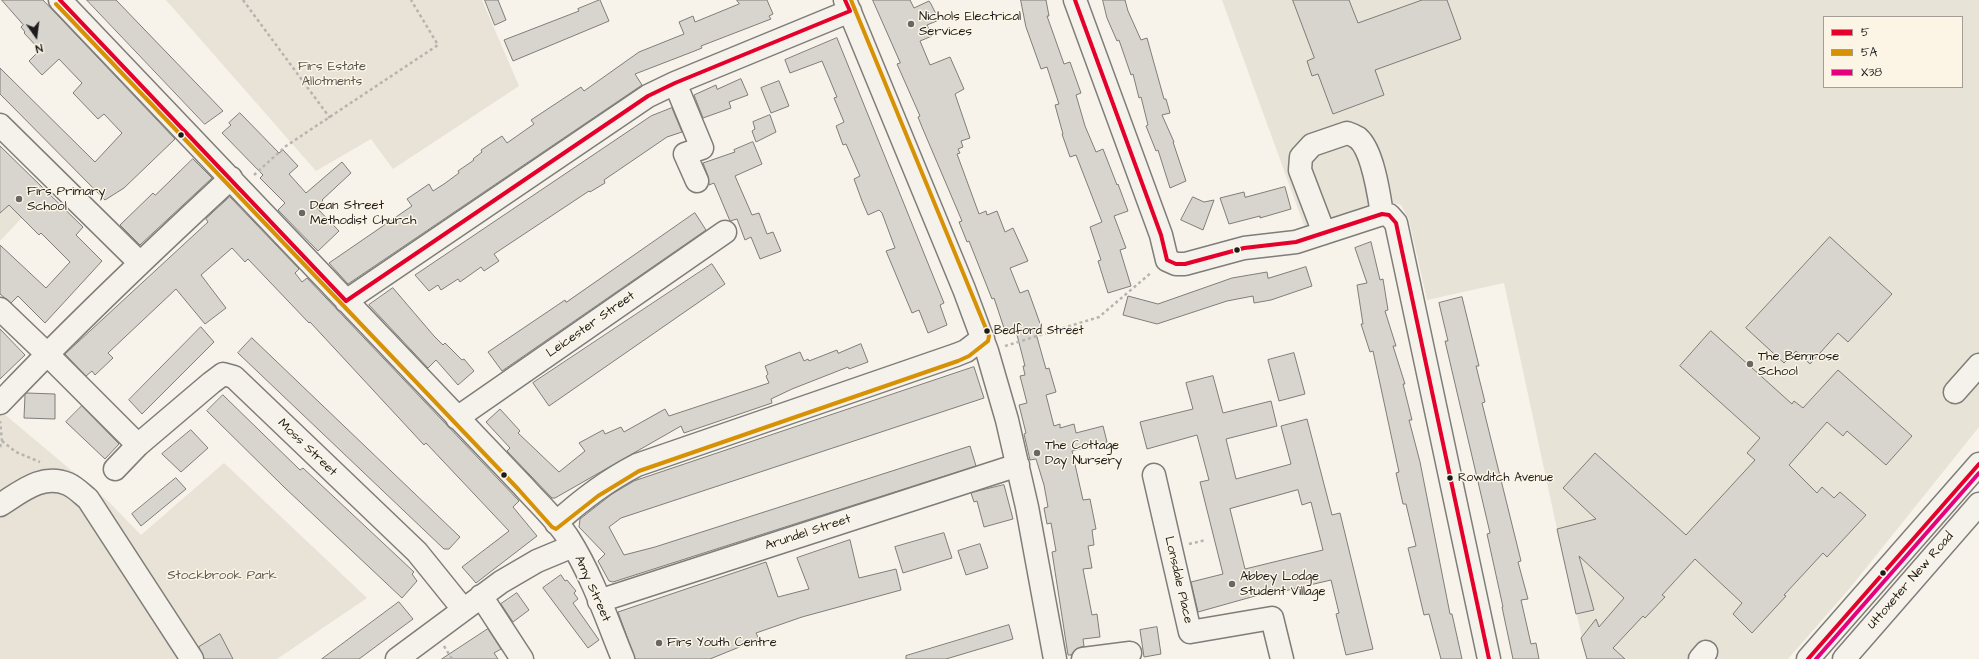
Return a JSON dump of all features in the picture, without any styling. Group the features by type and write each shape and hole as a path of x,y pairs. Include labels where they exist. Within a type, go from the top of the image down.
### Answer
{"street":[{"name":"Amy Street","path":"60,0 523,486 556,523 573,546 599,601 623,659"},
{"path":"1075,0 1161,235 1167,260 1176,264 1185,264 1244,248 1296,242 1324,233 1389,219"},
{"path":"346,301 648,96 848,6 985,345 1018,465 1035,545 1053,659"},
{"path":"675,83 702,148 685,154 697,181"},
{"path":"0,125 140,263"},
{"path":"1324,233 1300,170 1301,157 1312,144 1347,133 1358,138 1367,151 1380,198 1389,219 1489,659"},
{"path":"0,403 47,354 140,263 235,183"},
{"name":"Leicester Street","path":"457,418 725,232"},
{"path":"0,309 138,446"},
{"path":"556,523 585,497 615,476 637,465 985,345"},
{"path":"1955,392 1979,365"},
{"name":"Moss Street","path":"115,469 138,446 223,374 234,377 416,552 464,609"},
{"name":"Uttoxeter New Road","path":"1808,659 1979,464"},
{"name":"Arundel Street","path":"599,601 1018,465"},
{"name":"Lonsdale Place","path":"1154,476 1190,632 1272,618 1282,659"},
{"path":"0,505 38,482 53,480 69,484 88,499 192,659"},
{"name":"Uttoxeter New Road","path":"1844,659 1979,504"},
{"path":"397,659 482,596 537,561 573,546"},
{"path":"482,596 522,659"},
{"path":"1082,659 1130,653"}],"path":[{"path":"243,0 330,118"},
{"path":"235,183 286,146 438,45 411,0"},
{"path":"985,345 1099,317 1167,260"},
{"path":"0,416 2,441 0,446"},
{"path":"2,441 16,452 43,464"}],"shaded area":[{"name":"The Bemrose School","path":"1222,0 1979,0 1979,427 1850,588 1788,659 1587,659 1557,529 1504,283 1427,300 1409,220 1401,205 1383,200 1305,228"},
{"name":"Firs Primary School","path":"0,146 47,191 0,241"}],"green space":[{"name":"Firs Estate Allotments","path":"166,0 482,0 519,86 393,169 371,139 316,171"},
{"name":"Stockbrook Park","path":"3,413 109,502 141,535 224,463 367,598 277,659 0,659 0,416"}],"building":[{"path":"2,0 43,0 175,139 124,188 105,200 0,94 0,68 95,162 122,133 104,114 98,119 73,93 82,83 59,59 42,75 29,61 40,50 24,33 25,32 21,27 23,25"},
{"path":"87,0 116,0 223,111 205,124"},
{"path":"485,0 498,0 506,20 495,25"},
{"path":"600,0 609,21 513,61 504,40 579,11 578,9"},
{"path":"737,0 767,0 773,14 769,16 771,19 701,46 702,48 635,74 642,85 348,284 329,263 412,206 407,199 429,184 433,191 444,184 459,173 458,171 474,160 473,159 482,152 481,150 502,136 507,143 534,124 531,120 581,87 584,91 639,52 684,34 679,22 693,16 695,22 739,4"},
{"path":"873,0 910,0 914,8 929,1 931,4 939,20 927,25 932,36 920,41 930,65 950,57 964,89 955,94 970,138 961,141 963,147 958,149 960,153 957,154 979,214 986,211 987,215 997,211 1005,232 1013,228 1028,261 1010,268 1020,293 1028,290 1042,329 1035,330 1046,369 1049,368 1056,392 1046,395 1054,426 1060,424 1060,428 1074,424 1076,433 1103,426 1107,442 1072,451 1083,500 1090,499 1096,529 1092,530 1094,545 1088,546 1092,568 1083,569 1092,615 1097,614 1100,637 1083,639 1084,646 1076,649 1071,655 1068,655 1052,552 1056,551 1051,523 1047,524 1044,508 1048,507 1044,485 1036,459 1030,460 1024,434 1026,433 1019,405 1027,403 1020,376 1025,375 1023,366 1025,366 1016,331 1006,334 994,298 992,299 969,241 967,242 959,222 962,221 922,127 918,117 920,116 897,64 900,63"},
{"path":"1021,0 1046,0 1049,16 1047,16 1064,64 1070,62 1081,93 1076,95 1085,126 1096,152 1103,149 1117,185 1118,184 1128,211 1114,216 1126,248 1120,250 1131,286 1108,293 1098,261 1101,260 1090,227 1102,222 1076,155 1070,157 1062,134 1055,105 1059,104 1047,67 1041,69 1026,27"},
{"path":"1103,0 1125,0 1128,11 1141,40 1147,38 1164,99 1166,99 1170,113 1162,115 1174,142 1186,181 1170,188 1158,150 1156,151 1146,126 1148,125 1141,97 1139,98 1133,74 1131,75 1119,40 1117,41 1107,18"},
{"path":"1293,0 1349,0 1358,23 1422,0 1447,0 1461,39 1375,70 1384,95 1333,114 1318,74 1312,76 1307,61 1314,58"},
{"path":"837,38 944,303 940,305 947,325 928,333 919,310 912,313 886,251 895,248 882,213 879,210 868,215 862,201 854,179 860,176 846,144 843,145 836,126 844,122 834,98 837,97 822,61 790,73 785,60"},
{"path":"741,79 748,95 729,102 731,108 703,118 694,95 716,85 717,89"},
{"path":"779,81 789,106 771,113 761,88"},
{"path":"672,108 682,132 667,137 604,180 605,183 590,192 589,191 494,254 499,261 484,271 481,267 460,282 458,279 441,290 438,285 429,291 415,275 651,116"},
{"path":"240,113 279,153 283,150 298,166 289,174 306,193 342,162 351,173 316,207 339,231 318,251 278,210 285,203 260,178 263,175 222,133 231,125 229,123"},
{"path":"770,115 776,132 756,142 752,131 755,129 753,122"},
{"path":"753,142 762,164 735,176 752,215 759,213 767,234 773,232 781,251 760,259 751,237 745,240 737,219 730,221 714,183 709,185 708,176 703,163 735,152 734,150"},
{"path":"0,146 83,227 76,235 102,261 45,323 18,296 11,303 0,294 0,245 46,288 70,262 41,233 39,235 9,205 0,213"},
{"path":"193,159 212,178 140,245 120,225 153,193 155,195"},
{"path":"1285,187 1291,209 1260,218 1260,216 1229,224 1220,198 1244,192 1245,197"},
{"path":"230,197 299,269 295,273 302,282 307,278 519,501 513,507 537,536 476,583 462,567 509,531 426,443 424,445 310,322 309,323 248,259 245,262 232,248 201,275 226,308 205,324 176,289 108,353 113,358 95,375 92,371 86,376 65,354 208,222 206,219"},
{"path":"1193,197 1204,202 1214,200 1203,230 1181,220"},
{"path":"695,213 706,230 502,371 488,352 565,300 566,302"},
{"path":"1830,237 1892,294 1848,342 1838,333 1810,364 1796,351 1784,363 1746,328"},
{"path":"1371,242 1380,280 1383,279 1388,310 1385,311 1396,346 1393,346 1405,384 1403,384 1412,420 1409,420 1420,462 1450,614 1452,614 1462,659 1441,659 1429,614 1424,615 1408,548 1416,546 1406,504 1403,504 1396,473 1399,472 1373,351 1370,352 1361,324 1363,324 1357,285 1367,283 1355,248"},
{"path":"712,264 725,284 549,406 533,383"},
{"path":"1306,267 1312,286 1271,300 1254,303 1253,296 1227,301 1157,324 1123,315 1128,296 1158,304 1232,278 1267,272 1268,278"},
{"path":"393,288 434,336 443,345 445,343 462,360 464,359 474,371 458,385 436,360 428,368 369,305"},
{"path":"1462,297 1479,366 1476,366 1485,402 1482,403 1521,561 1518,562 1528,599 1521,600 1531,644 1536,643 1539,659 1513,659 1487,534 1490,533 1445,341 1448,341 1439,303"},
{"path":"201,327 214,342 142,414 129,400"},
{"path":"0,329 25,355 0,379"},
{"path":"1711,331 1792,404 1794,401 1803,408 1838,370 1912,436 1886,465 1847,431 1843,436 1827,422 1789,465 1817,493 1822,487 1834,498 1840,492 1866,515 1827,557 1823,553 1784,595 1786,596 1752,633 1733,614 1742,603 1695,559 1662,595 1665,597 1645,618 1643,616 1613,648 1625,659 1587,659 1581,638 1596,619 1599,627 1624,598 1579,556 1594,610 1576,614 1557,529 1596,519 1563,488 1595,453 1686,535 1755,460 1747,453 1760,438 1680,366"},
{"path":"252,338 460,537 449,549 444,549 238,353"},
{"path":"861,344 868,362 849,369 848,367 792,389 771,399 772,403 684,433 681,426 555,498 552,498 507,451 510,448 486,422 500,409 520,431 518,433 559,472 585,451 579,443 603,430 605,434 621,427 624,432 665,409 669,416 769,383 766,376 768,374 765,366 800,352 804,361 808,359 809,361 837,350 838,353"},
{"path":"1294,353 1305,394 1279,401 1268,360"},
{"path":"974,367 984,398 621,518 609,527 624,555 655,547 970,446 976,466 613,582 609,581 598,561 605,554 579,527 580,519 612,494 634,481"},
{"path":"1213,376 1223,413 1271,401 1277,426 1226,439 1236,479 1291,464 1281,426 1307,419 1332,515 1340,513 1373,649 1346,655 1336,614 1339,613 1331,580 1280,592 1280,589 1198,612 1191,582 1223,574 1200,482 1209,480 1197,435 1147,449 1140,422 1193,409 1186,383","holes":["1298,490 1302,505 1311,502 1323,550 1245,569 1230,509"]},
{"path":"27,393 55,394 55,419 24,418 25,395"},
{"path":"223,395 300,470 303,468 414,572 412,574 417,581 402,598 284,487 207,411"},
{"path":"82,406 119,444 105,459 66,422"},
{"path":"191,430 208,448 181,472 162,454"},
{"path":"176,478 186,489 141,526 132,514"},
{"path":"1004,485 1013,519 984,527 977,501 974,502 971,493"},
{"path":"944,533 952,558 903,573 895,547"},
{"path":"850,540 859,578 896,569 901,590 802,617 756,633 759,639 710,659 635,659 618,612 766,562 778,597 809,589 797,558"},
{"path":"980,544 988,568 966,575 958,551"},
{"path":"561,575 576,591 574,593 578,599 573,603 599,640 588,648 543,588"},
{"path":"517,593 529,610 513,622 501,604"},
{"path":"399,602 413,619 359,659 322,659"},
{"path":"1009,625 1013,639 946,659 906,659 906,656"},
{"path":"1157,627 1161,654 1144,657 1140,630"},
{"path":"488,629 501,649 494,653 498,659 442,659"},
{"path":"220,634 233,659 204,659 199,647"}],"transit line":[{"name":"5","path":"60,0 346,301 648,96 675,83 850,11 845,0"},
{"name":"5A","path":"56,4 519,490 552,527 556,529 598,496 639,471 958,361 969,356 988,341 989,336 851,0"},
{"name":"5","path":"1075,0 1161,235 1167,260 1176,264 1185,264 1244,248 1296,242 1382,214 1389,215 1396,223 1489,659"},
{"name":"5","path":"1808,659 1979,464"},
{"name":"X38","path":"1816,659 1979,473"}],"place":[{"name":"Nichols Electrical Services","path":"911,24"},
{"name":"Firs Primary School","path":"19,199"},
{"name":"Dean Street Methodist Church","path":"302,213"},
{"name":"Bedford Street","path":"987,331"},
{"name":"The Bemrose School","path":"1750,364"},
{"name":"The Cottage Day Nursery","path":"1037,453"},
{"name":"Rowditch Avenue","path":"1450,478"},
{"name":"Abbey Lodge Student Village","path":"1232,584"},
{"name":"Firs Youth Centre","path":"659,643"}]}
